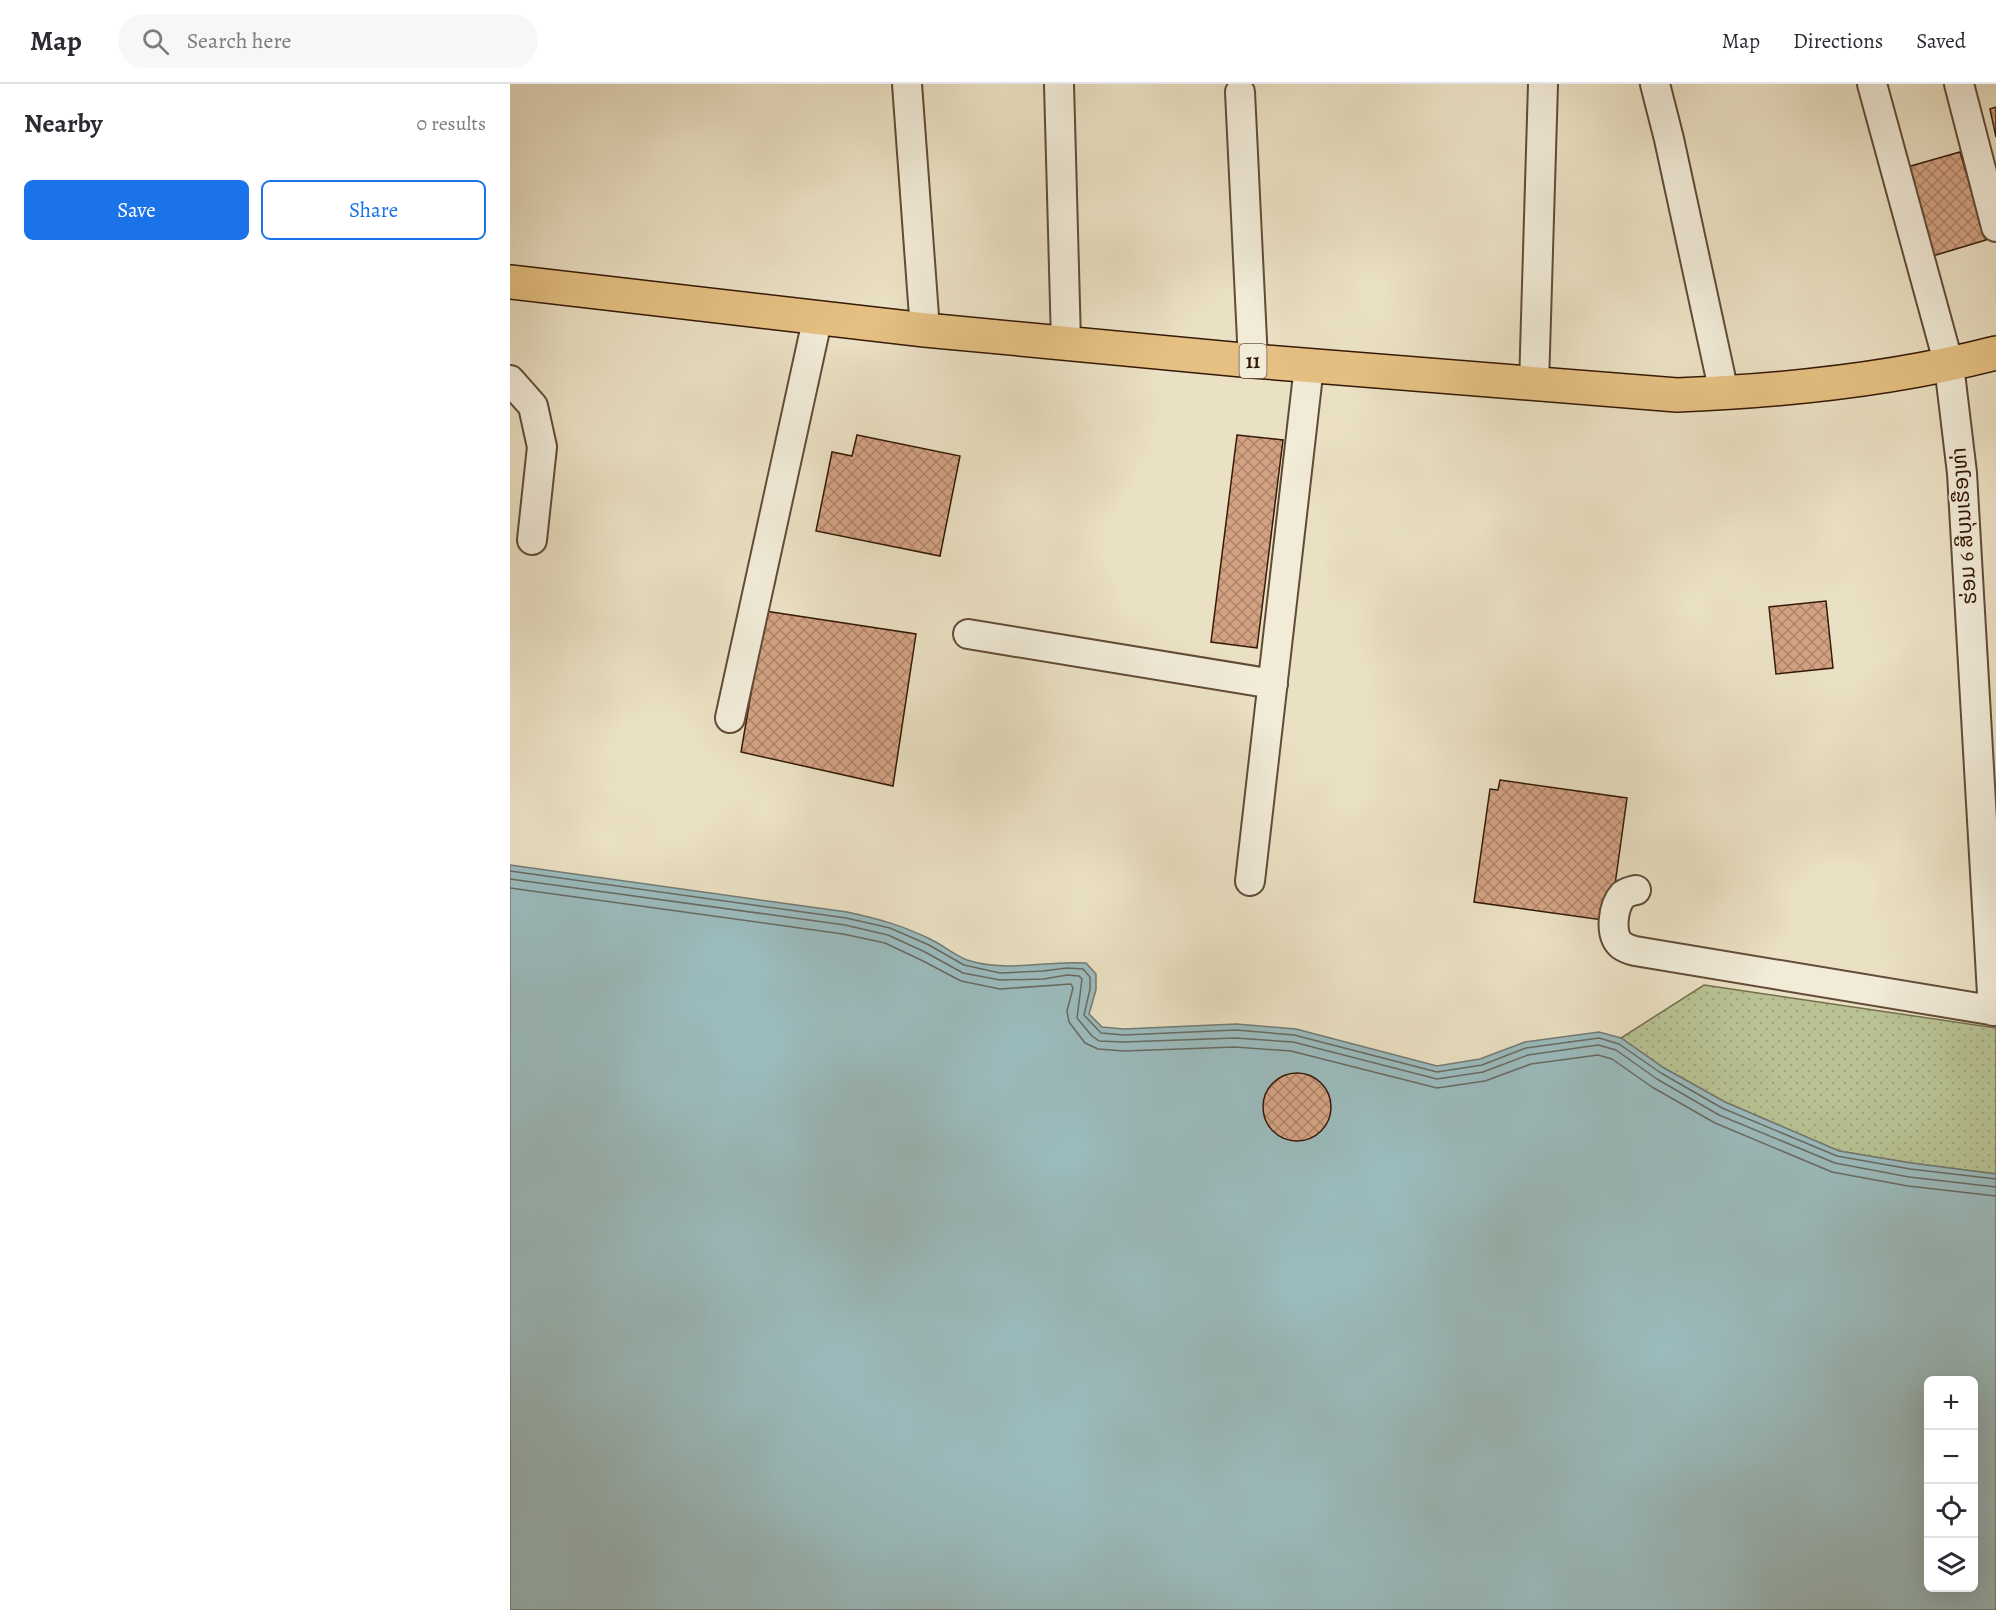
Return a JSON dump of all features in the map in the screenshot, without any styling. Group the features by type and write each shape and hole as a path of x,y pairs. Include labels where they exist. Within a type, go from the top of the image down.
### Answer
{"highway":[{"name":"11","path":"510,282 925,330 1310,366 1677,395 1724,393 1849,380 1949,365 1996,353"}],"street":[{"path":"907,84 925,330"},
{"path":"1059,84 1066,342"},
{"path":"1534,385 1543,84"},
{"path":"1655,84 1724,393"},
{"name":"ຮ່ອມ 6 ສີບຸນເຮືອງທ່າ","path":"1872,84 1949,365 1962,473 1994,1011"},
{"path":"1959,84 1996,227"},
{"path":"1240,92 1253,361"},
{"path":"730,718 818,316"},
{"path":"1250,881 1310,366"},
{"path":"510,380 533,406 542,447 532,540"},
{"path":"968,634 1273,684"},
{"path":"1636,890 1625,893 1618,902 1614,915 1615,935 1621,945 1635,951 1994,1011"}],"green space":[{"path":"1704,985 1996,1028 1996,1174 1839,1151 1725,1102 1664,1068 1621,1038"}],"water":[{"path":"510,865 847,912 909,930 935,941 962,958 982,964 1012,966 1086,963 1096,974 1096,990 1089,1014 1102,1027 1124,1029 1236,1024 1296,1029 1437,1066 1480,1059 1525,1042 1599,1032 1621,1038 1664,1068 1725,1102 1839,1151 1996,1174 1996,1610 510,1610"}],"building":[{"path":"1996,107 1996,137 1990,109"},
{"path":"1960,152 1986,240 1926,258 1900,169"},
{"path":"857,435 960,456 940,556 816,531 832,452 852,456"},
{"path":"1237,435 1283,440 1257,648 1211,642"},
{"path":"1826,601 1833,668 1776,674 1769,607"},
{"path":"765,611 916,634 893,786 741,752"},
{"path":"1500,780 1627,798 1610,921 1474,902 1490,789 1498,790"},
{"path":"1290,1073 1304,1073 1316,1078 1326,1088 1331,1107 1326,1126 1316,1136 1304,1141 1290,1141 1278,1136 1268,1126 1263,1114 1263,1100 1268,1088 1278,1078"}]}
